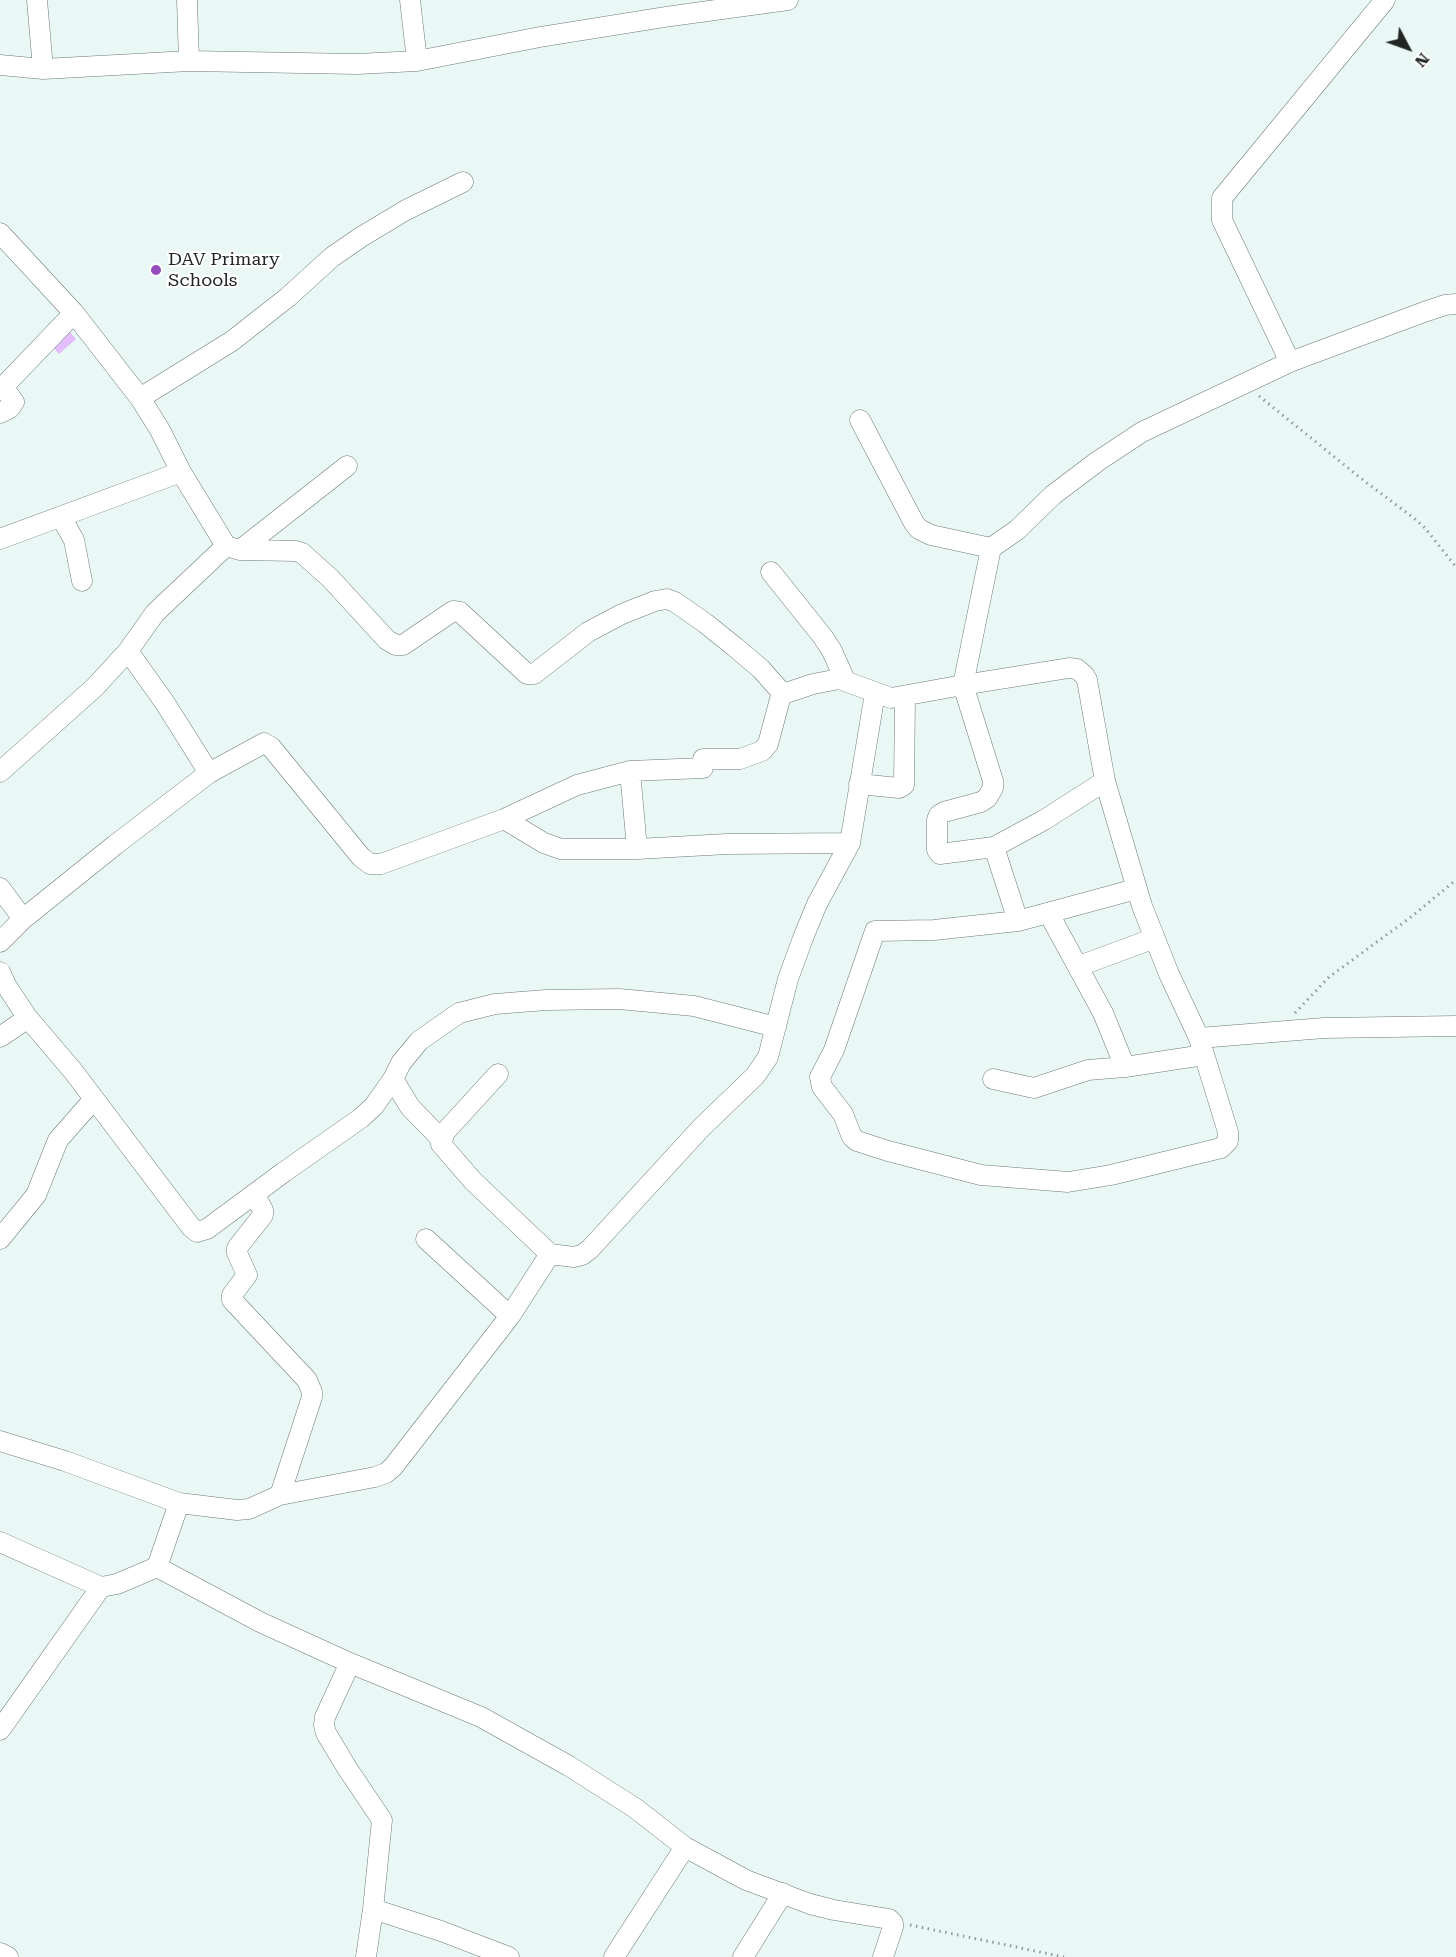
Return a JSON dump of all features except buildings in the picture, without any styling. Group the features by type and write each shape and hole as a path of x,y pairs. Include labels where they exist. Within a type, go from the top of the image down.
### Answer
{"street":[{"path":"37,0 43,69"},
{"path":"187,0 189,61"},
{"path":"410,0 417,61"},
{"path":"0,64 43,69 189,61 357,64 417,61 540,38 664,8 788,0"},
{"path":"1290,363 1222,220 1222,198 1385,0"},
{"path":"140,398 232,341 288,297 343,249 406,210 463,182"},
{"path":"0,233 74,313 140,398 160,430 181,472 233,548"},
{"path":"1105,781 1044,820 994,847 942,855 937,850 936,820 939,815 981,802 987,798 993,788 993,781 963,685 991,548 1017,530 1053,495 1142,432 1290,363 1424,312 1456,304"},
{"path":"0,413 10,408 14,402 2,385 74,313"},
{"path":"860,420 919,529 932,535 991,548"},
{"path":"0,772 95,687 128,651 155,613 233,548 347,466"},
{"path":"0,539 181,472"},
{"path":"61,517 72,535 82,582"},
{"path":"233,548 296,550 302,553 330,578 387,640 396,645 404,645 453,611 460,612 527,674 534,674 588,632 622,614 655,601 667,599 705,623 735,647 761,669 783,694"},
{"path":"771,572 823,637 845,680"},
{"path":"128,651 209,773"},
{"path":"0,942 23,919 209,773 260,744 267,743 335,822 361,857 376,866 504,819 577,785 630,771 703,768 703,760 740,759 762,751 768,744 783,694 813,684 845,680 891,698 1070,668 1081,671 1087,680 1105,781 1137,889 1155,938 1202,1047 1228,1132 1228,1141 1221,1148 1111,1175 1068,1182 981,1175 857,1141 852,1137 843,1114 822,1086 820,1077 834,1050 873,933 879,930 934,930 1018,921 1137,889"},
{"path":"393,1079 410,1107 442,1140 445,1150 473,1181 550,1254 574,1257 590,1249 701,1128 755,1076 768,1057 788,979 803,938 817,904 850,843 875,693"},
{"path":"859,784 899,788 904,785 905,697"},
{"path":"630,771 637,849"},
{"path":"504,819 544,843 561,849 850,843"},
{"path":"994,847 1018,921"},
{"path":"0,888 23,919"},
{"path":"1050,914 1103,1013 1125,1067"},
{"path":"1079,966 1155,938"},
{"path":"0,972 28,1018 73,1071 197,1232 207,1229 361,1118 374,1106 419,1041 459,1013 495,1004 546,1000 619,999 694,1006 776,1028"},
{"path":"0,1037 28,1018"},
{"path":"993,1079 1034,1088 1088,1070 1125,1067 1281,1030 1456,1026"},
{"path":"442,1140 445,1132 498,1074"},
{"path":"0,1239 36,1195 58,1140 94,1099"},
{"path":"254,1194 263,1210 263,1215 237,1248 247,1275 232,1295 232,1300 307,1380 312,1392 280,1495"},
{"path":"426,1239 510,1316"},
{"path":"0,1441 65,1461 179,1503 243,1510 280,1495 375,1477 386,1473 393,1467 510,1316 550,1254"},
{"path":"0,1542 102,1587 117,1584 157,1567 179,1503"},
{"path":"157,1567 260,1622 350,1663 481,1717 569,1766 635,1808 686,1847 746,1880 826,1908 892,1921 893,1927 883,1957"},
{"path":"0,1730 102,1587"},
{"path":"350,1663 325,1717 324,1725 326,1733 347,1768 382,1820 366,1957"},
{"path":"614,1957 686,1847"},
{"path":"743,1957 783,1893"},
{"path":"373,1909 441,1931 509,1957"},
{"path":"0,1953 8,1957"}],"path":[{"path":"1245,385 1415,519 1456,567"},
{"path":"1281,1030 1329,977 1411,917 1456,880"},
{"path":"892,1921 1064,1957"}],"place":[{"name":"DAV Primary Schools","path":"156,270"}]}
